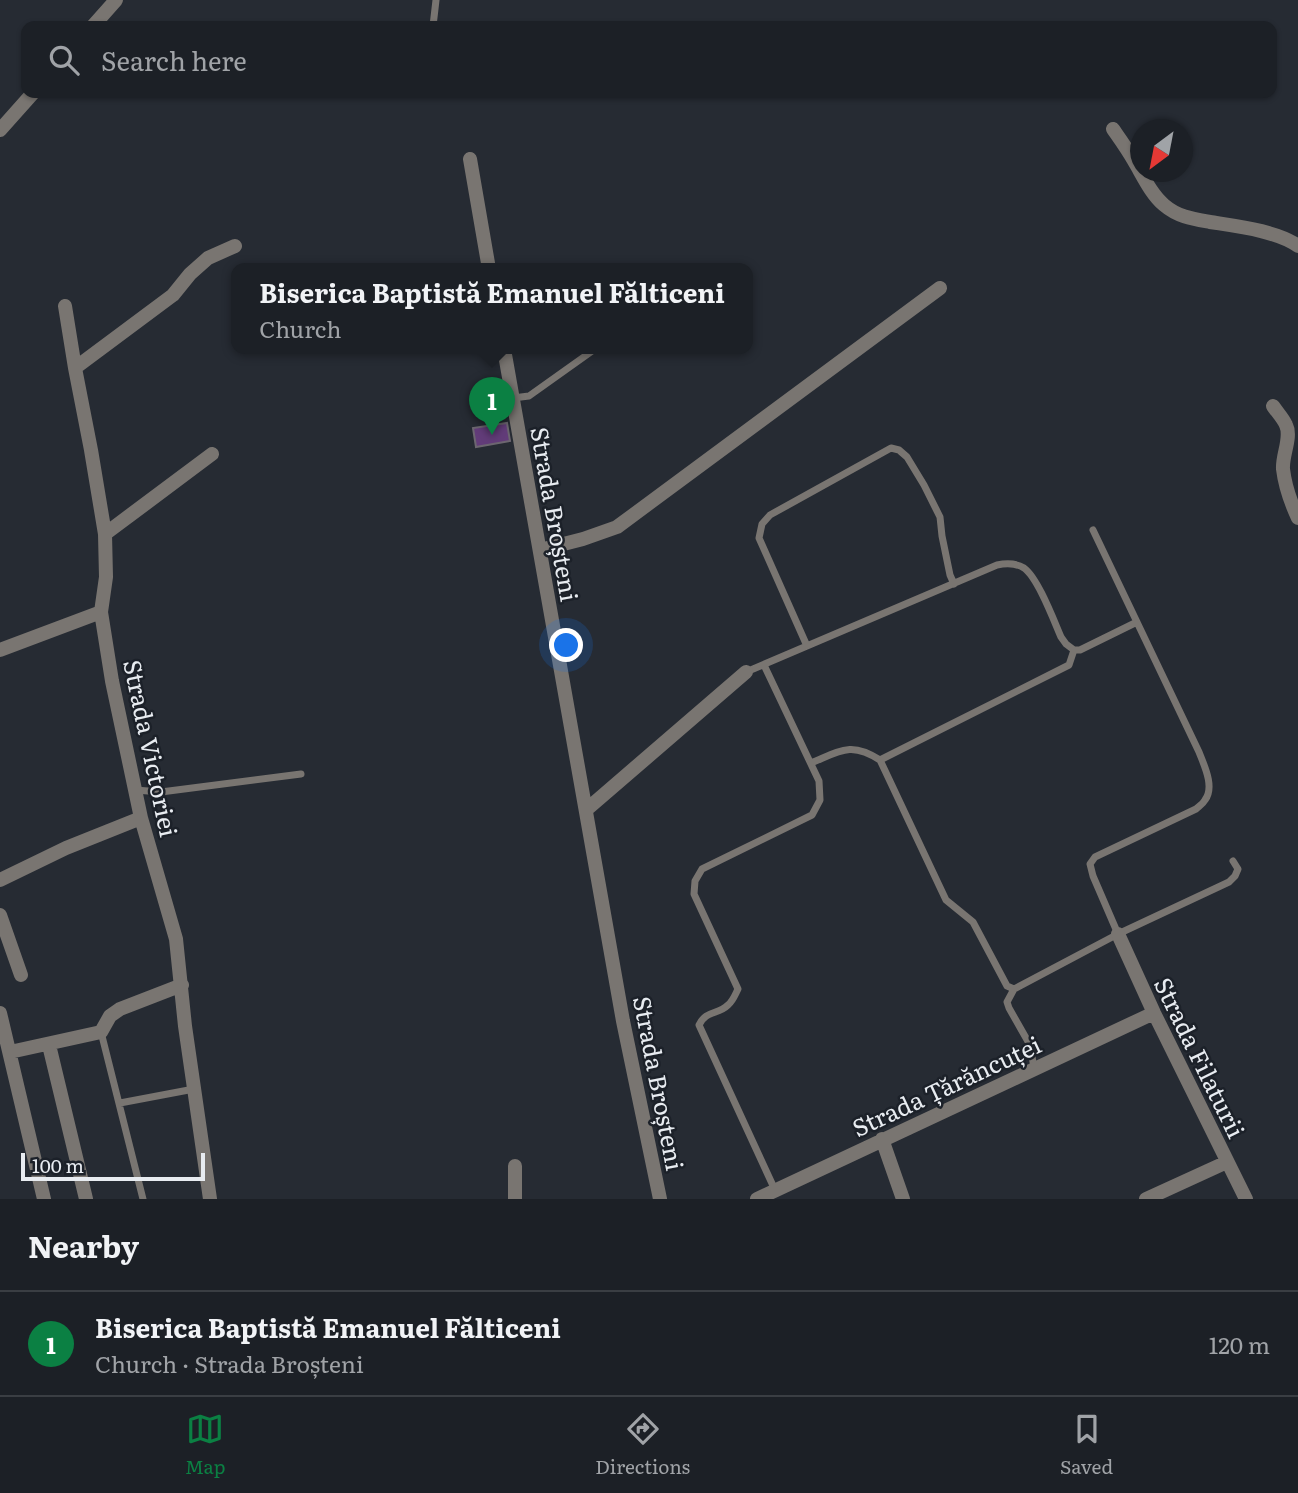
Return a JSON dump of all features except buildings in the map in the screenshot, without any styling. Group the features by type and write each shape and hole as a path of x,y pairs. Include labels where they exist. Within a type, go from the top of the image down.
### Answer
{"street":[{"path":"97,21 116,0"},
{"path":"0,130 29,98"},
{"path":"1113,129 1153,192 1163,205 1173,212 1187,218 1289,239 1298,246"},
{"path":"470,159 488,263"},
{"path":"75,369 173,295 208,258 235,246"},
{"path":"540,550 617,527 940,288"},
{"name":"Strada Victoriei","path":"65,306 105,534 106,577 101,612 112,681 134,790 176,939 185,1026 210,1199"},
{"name":"Strada Broșteni","path":"505,354 623,1021 660,1199"},
{"path":"1273,406 1286,426 1288,436 1283,469 1288,493 1298,518"},
{"path":"105,534 212,454"},
{"path":"0,650 101,612"},
{"path":"586,810 746,672"},
{"path":"0,880 66,848 141,818"},
{"path":"0,915 21,975"},
{"name":"Strada Filaturii","path":"1118,934 1246,1199"},
{"path":"10,1052 101,1032 110,1016 120,1009 181,985"},
{"path":"0,1013 44,1199"},
{"name":"Strada Țărăncuței","path":"757,1199 1154,1013"},
{"path":"49,1045 86,1199"},
{"path":"882,1139 903,1199"},
{"path":"1146,1199 1227,1162"},
{"path":"515,1167 515,1199"}],"lane":[{"path":"434,21 436,0"},
{"path":"513,398 529,396 589,354"},
{"path":"807,646 759,538 762,524 770,515 891,448 899,450 906,457 940,516 950,575 954,584"},
{"path":"1093,530 1199,752 1209,791 1196,809 1105,852 1090,864 1118,934"},
{"path":"746,672 1007,563 1025,569 1034,579 1061,637 1066,645 1074,650 1080,650 1137,622"},
{"path":"880,760 1069,665 1074,650"},
{"path":"764,665 820,781 820,800 812,816 702,869 695,881 694,894 738,989 727,1007 706,1016 699,1026 775,1191"},
{"path":"811,763 846,748 866,751 880,760 946,900 973,922 1007,986 1014,989"},
{"path":"134,790 161,792 301,774"},
{"path":"1034,1068 1030,1045 1007,1002 1014,989 1118,934 1229,882 1238,869 1233,861"},
{"path":"101,1032 143,1199"},
{"path":"120,1103 194,1089"}],"place":[{"name":"Biserica Baptistă Emanuel Fălticeni","path":"492,435"}]}
